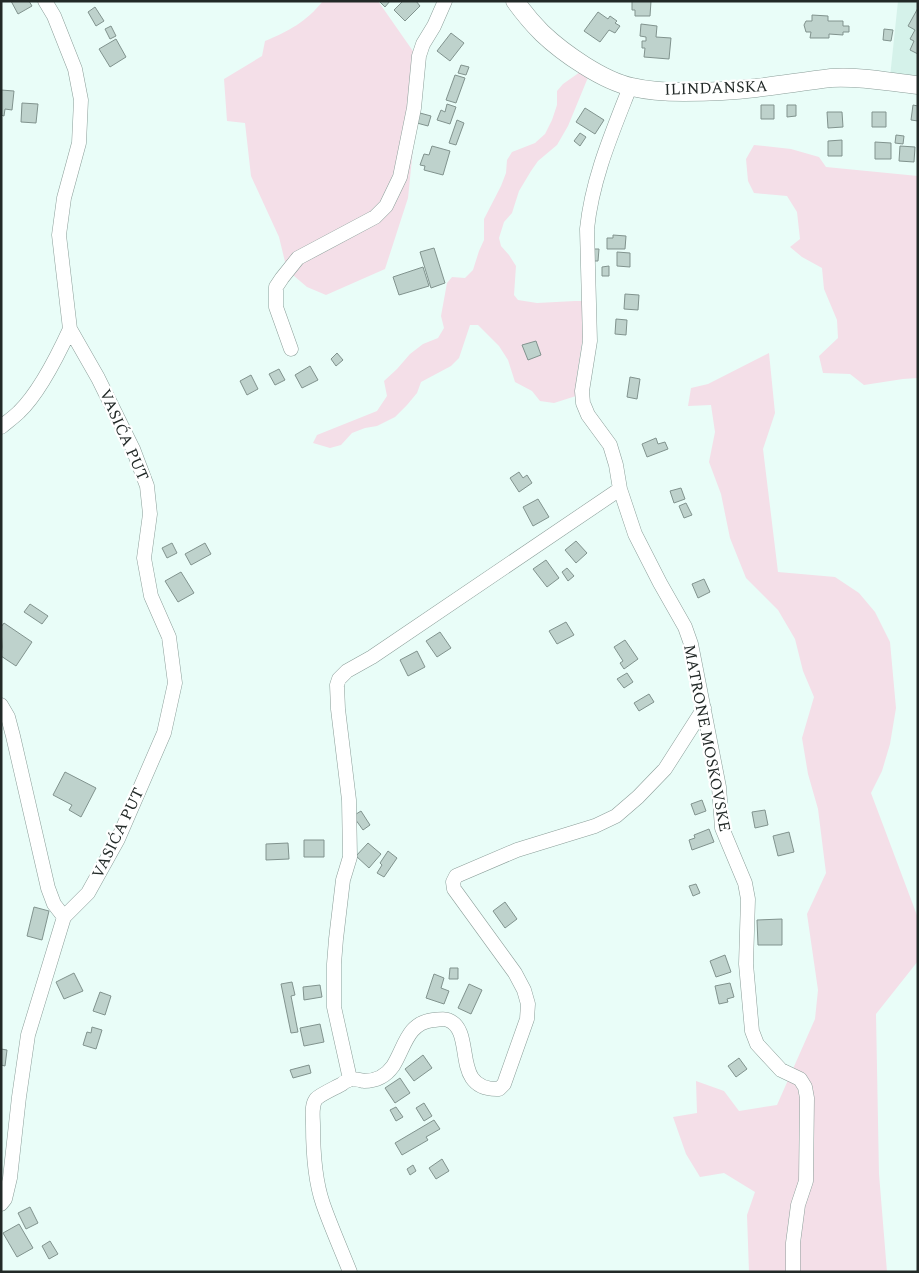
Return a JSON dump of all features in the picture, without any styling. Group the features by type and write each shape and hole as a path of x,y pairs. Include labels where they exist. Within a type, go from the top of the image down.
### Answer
{"street":[{"name":"VASIĆA PUT","path":"1,1204 5,1199 10,1178 28,1035 64,917 88,893 118,840 164,734 175,683 169,637 151,596 144,558 150,514 147,486 133,449 98,378 70,329 59,235 64,198 79,143 81,100 75,69 54,16 45,1"},
{"path":"291,349 276,307 276,287 298,258 375,217 386,206 400,177 414,108 419,56 423,44 434,26 445,1"},
{"name":"ILINDANSKA","path":"515,1 542,33 566,53 593,72 630,87 652,90 713,92 832,78 855,78 918,85"},
{"name":"MATRONE MOSKOVSKE","path":"630,87 603,155 588,220 590,341 582,391 583,403 588,415 610,445 620,489 635,534 685,627 691,644 719,787 722,828 745,883 748,899 746,964 752,1032 758,1044 781,1070 800,1080 805,1087 807,1098 806,1181 798,1205 793,1243 793,1272"},
{"path":"1,427 19,412 31,398 57,357 70,329"},
{"path":"350,1079 334,1006 336,939 343,880 350,857 350,800 336,685 347,671 372,657 620,489"},
{"path":"1,705 8,718 13,736 48,888 54,904 64,917"},
{"path":"350,1272 323,1203 313,1151 313,1105 317,1099 350,1079 366,1081 377,1079 387,1074 418,1024 430,1020 443,1019 449,1020 458,1027 467,1067 472,1078 481,1086 490,1089 499,1088 504,1084 527,1018 528,1004 524,990 515,972 454,889 452,882 456,876 517,850 595,826 616,816 638,797 664,770 704,708"}],"shaded area":[{"path":"323,1 378,1 415,54 415,129 408,198 385,269 326,295 307,287 287,270 279,237 251,176 245,123 227,121 224,79 262,56 265,41 297,25"},
{"path":"898,1 918,1 918,79 890,77"},
{"path":"580,72 589,75 568,126 557,145 538,161 531,171 519,191 512,213 504,222 499,238 501,246 516,266 514,295 518,300 537,303 582,301 583,337 576,381 576,396 554,403 540,401 532,391 515,382 508,360 499,346 478,325 470,325 459,358 451,366 421,382 417,393 395,417 377,426 352,433 341,445 330,448 313,443 317,435 377,411 387,396 384,381 410,354 423,344 438,338 444,328 441,316 447,283 452,277 465,278 473,270 484,240 484,219 501,186 506,173 507,160 512,152 535,143 545,134 557,105 557,91 563,84"},
{"path":"754,145 791,149 819,157 826,167 918,176 918,378 864,385 850,374 823,373 819,356 838,338 837,320 824,289 822,268 802,257 790,247 800,239 797,212 787,196 754,193 748,181 746,159"},
{"path":"769,353 775,413 763,449 778,572 835,577 859,593 875,612 890,642 896,708 890,744 882,771 871,793 918,918 918,961 876,1014 879,1174 887,1272 749,1272 747,1215 755,1192 724,1173 700,1177 686,1154 673,1117 697,1113 696,1081 724,1091 739,1111 777,1105 815,1019 818,990 807,914 826,873 818,809 808,774 802,738 814,697 803,671 795,639 778,610 746,578 730,538 721,494 709,462 715,432 711,405 688,406 691,388 708,384"}],"building":[{"path":"11,1 29,1 32,6 18,14"},
{"path":"379,1 390,1 385,7"},
{"path":"403,1 416,1 420,6 405,21 394,10"},
{"path":"632,1 651,1 650,16 635,16 635,10 632,10"},
{"path":"95,7 104,21 96,26 88,12"},
{"path":"918,8 918,54 910,50 914,41 910,39 915,30 908,26"},
{"path":"598,12 608,19 610,16 620,26 615,33 609,30 600,42 584,31"},
{"path":"812,15 828,16 828,21 843,21 843,26 849,26 849,32 843,32 843,35 829,34 829,38 810,38 811,32 806,32 804,25 806,21 812,21"},
{"path":"641,24 657,26 656,37 671,38 669,59 644,57 645,48 642,48 642,41 646,41 646,37 640,36"},
{"path":"111,26 116,36 110,39 105,29"},
{"path":"884,29 893,30 891,41 883,40"},
{"path":"451,33 464,43 450,61 437,51"},
{"path":"116,39 126,57 110,67 99,49"},
{"path":"461,65 469,67 466,75 458,73"},
{"path":"455,75 465,78 456,103 446,100"},
{"path":"1,90 14,91 12,110 5,109 4,116 1,115"},
{"path":"22,103 38,104 36,123 21,122"},
{"path":"447,104 456,107 450,124 437,120 441,110 445,112"},
{"path":"761,105 774,105 774,119 761,119"},
{"path":"787,105 796,105 796,116 787,117"},
{"path":"913,105 918,106 918,121 911,120"},
{"path":"585,108 604,120 595,134 576,122"},
{"path":"827,112 842,112 843,127 828,128"},
{"path":"872,112 886,112 886,127 872,127"},
{"path":"420,113 431,116 428,126 417,123"},
{"path":"457,120 464,123 456,145 449,143"},
{"path":"580,133 586,137 580,146 574,141"},
{"path":"896,135 904,136 903,144 895,143"},
{"path":"842,140 842,156 828,156 828,141"},
{"path":"875,142 891,143 891,159 875,159"},
{"path":"432,146 450,151 443,175 424,170 425,166 420,165 424,154 429,155"},
{"path":"900,146 915,147 914,162 899,161"},
{"path":"613,235 626,236 625,249 607,249 607,238 613,238"},
{"path":"434,248 445,283 431,288 420,252"},
{"path":"594,249 599,249 598,261 594,261"},
{"path":"617,252 630,253 630,267 617,266"},
{"path":"609,266 609,276 602,276 602,267"},
{"path":"423,267 429,286 399,295 393,277"},
{"path":"625,294 639,295 638,310 624,309"},
{"path":"616,319 627,320 626,335 615,334"},
{"path":"536,341 541,355 528,360 522,345"},
{"path":"337,353 343,360 336,366 331,359"},
{"path":"310,366 318,380 302,388 295,375"},
{"path":"279,369 285,380 275,385 269,374"},
{"path":"251,375 258,389 247,395 240,381"},
{"path":"630,377 640,379 637,399 627,397"},
{"path":"656,438 658,444 665,442 668,449 647,457 642,444"},
{"path":"519,472 523,478 527,475 532,483 519,492 510,478"},
{"path":"681,488 685,499 674,503 670,491"},
{"path":"538,499 549,517 533,526 523,507"},
{"path":"686,503 692,515 684,518 679,506"},
{"path":"576,541 587,553 576,563 565,550"},
{"path":"172,543 177,553 167,558 162,548"},
{"path":"205,543 211,554 191,565 185,554"},
{"path":"546,560 559,578 547,587 533,569"},
{"path":"567,568 574,576 568,581 562,572"},
{"path":"181,572 194,593 178,602 165,581"},
{"path":"704,579 710,592 698,598 692,584"},
{"path":"30,604 48,616 42,624 24,612"},
{"path":"566,622 574,635 557,644 549,631"},
{"path":"4,623 32,642 16,666 1,656 1,627"},
{"path":"440,632 451,648 437,657 426,641"},
{"path":"625,640 638,659 624,669 620,663 623,661 614,647"},
{"path":"417,651 425,667 408,676 400,660"},
{"path":"627,673 633,682 624,688 617,679"},
{"path":"649,694 654,702 639,711 634,703"},
{"path":"65,772 96,788 81,817 69,810 72,805 53,795"},
{"path":"702,800 706,811 695,815 691,804"},
{"path":"765,810 768,825 755,828 752,812"},
{"path":"361,811 370,825 363,830 353,816"},
{"path":"709,829 714,842 692,850 689,840 695,838 694,835"},
{"path":"789,832 794,852 778,856 773,836"},
{"path":"304,840 324,840 324,857 304,857"},
{"path":"288,843 289,859 266,860 266,844"},
{"path":"368,843 381,854 369,868 356,856"},
{"path":"388,851 397,858 384,877 377,873 382,865 380,863"},
{"path":"696,884 700,893 693,896 689,886"},
{"path":"505,902 517,919 505,928 493,911"},
{"path":"34,907 49,911 42,940 27,936"},
{"path":"782,919 782,945 758,945 757,920"},
{"path":"725,955 731,972 716,977 710,961"},
{"path":"450,968 458,968 458,979 449,979"},
{"path":"74,973 83,991 64,999 56,982"},
{"path":"434,974 444,978 441,988 449,991 444,1004 426,998"},
{"path":"292,982 295,995 291,996 298,1032 291,1033 281,984"},
{"path":"730,983 734,997 727,999 728,1002 719,1004 715,986"},
{"path":"469,984 482,990 471,1014 458,1008"},
{"path":"320,985 322,997 304,1000 303,987"},
{"path":"100,992 111,996 105,1015 93,1011"},
{"path":"320,1024 324,1042 304,1046 300,1028"},
{"path":"92,1027 102,1030 96,1049 83,1045 87,1032 91,1033"},
{"path":"1,1049 7,1050 5,1066 1,1065"},
{"path":"423,1055 432,1068 414,1081 405,1069"},
{"path":"739,1058 747,1069 736,1077 728,1066"},
{"path":"309,1065 311,1073 293,1078 290,1070"},
{"path":"400,1078 410,1093 395,1103 385,1088"},
{"path":"424,1103 432,1116 424,1121 416,1108"},
{"path":"396,1107 403,1117 396,1121 390,1110"},
{"path":"434,1120 440,1129 426,1137 428,1140 402,1155 395,1143"},
{"path":"442,1159 449,1171 436,1179 429,1168"},
{"path":"413,1165 416,1171 410,1175 407,1169"},
{"path":"30,1207 38,1223 26,1229 18,1213"},
{"path":"19,1224 33,1248 17,1257 3,1233"},
{"path":"50,1241 58,1254 49,1259 42,1246"}]}
